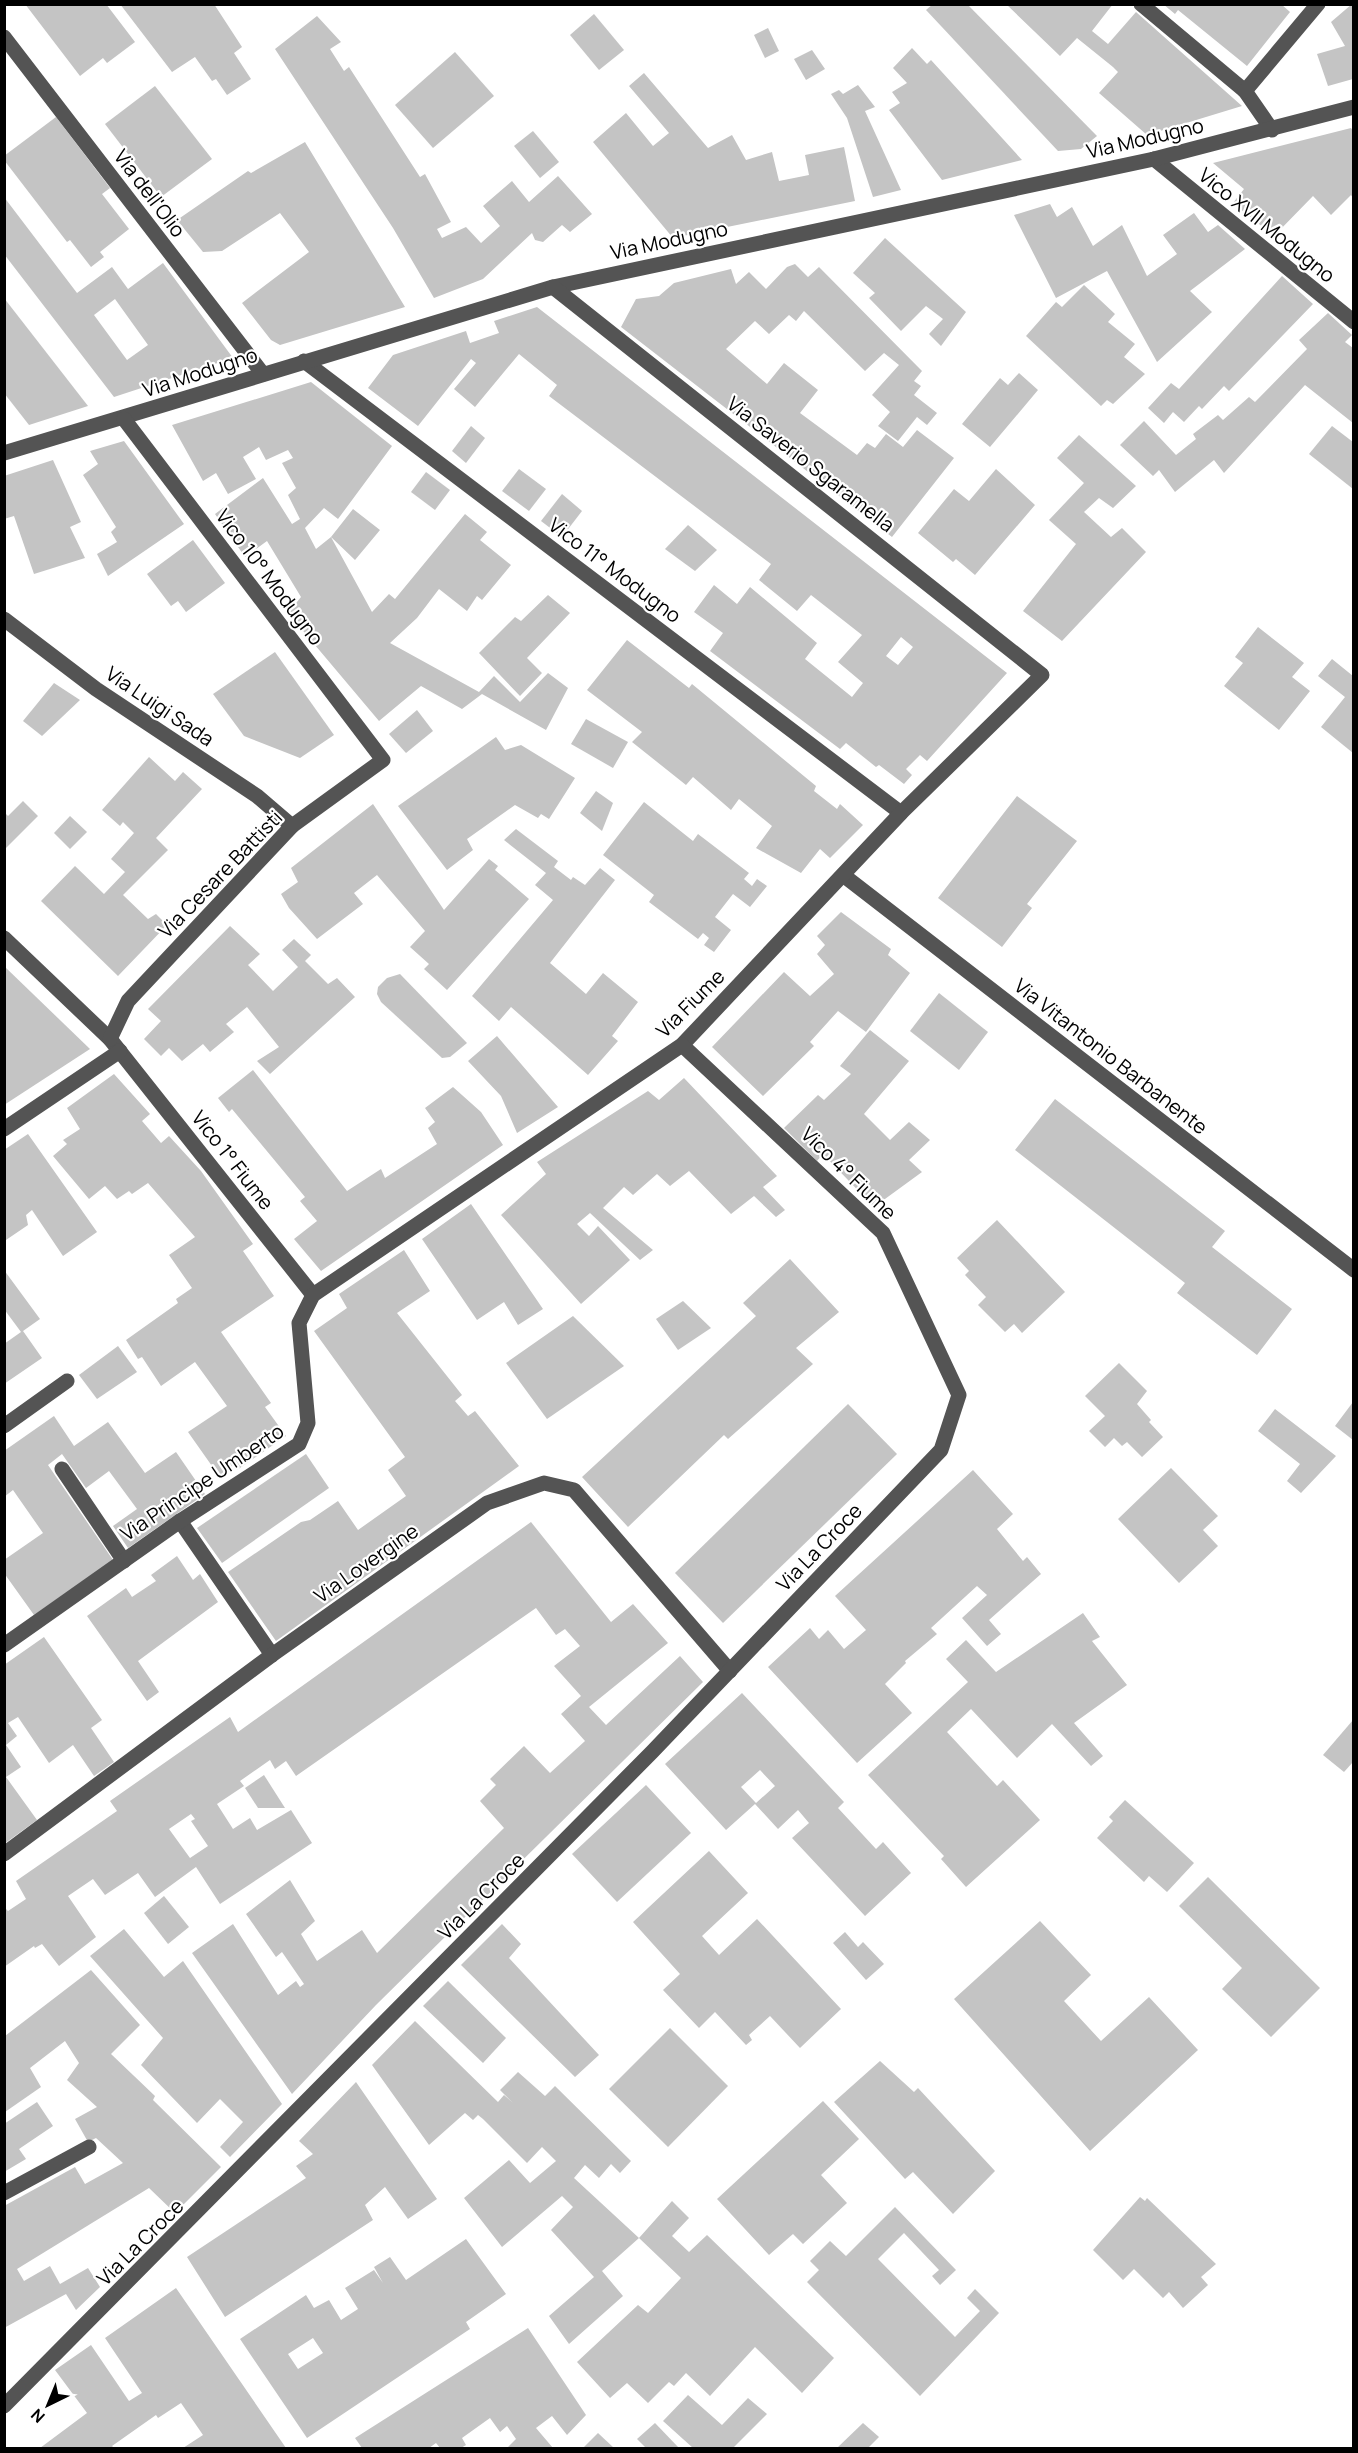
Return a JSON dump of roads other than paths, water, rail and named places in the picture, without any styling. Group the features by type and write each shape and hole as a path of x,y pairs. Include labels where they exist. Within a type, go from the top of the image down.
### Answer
{"street":[{"path":"1142,4 1245,91 1272,130"},
{"path":"1245,91 1318,4"},
{"name":"Via dell'Olio","path":"4,37 263,374"},
{"name":"Via Modugno","path":"4,453 124,419 303,361 553,287 1154,159 1353,107"},
{"name":"Vico XVII Modugno","path":"1154,159 1353,322"},
{"name":"Via Saverio Sgaramella","path":"553,287 1042,675"},
{"name":"Vico 11° Modugno","path":"303,361 901,813"},
{"name":"Vico 10° Modugno","path":"124,419 383,760"},
{"name":"Via Luigi Sada","path":"4,619 96,689 257,796 292,826"},
{"name":"Via Fiume","path":"313,1295 682,1045 901,813 1042,675"},
{"name":"Via Cesare Battisti","path":"110,1039 128,1001 292,826 383,760"},
{"name":"Via Vitantonio Barbanente","path":"843,875 1353,1270"},
{"name":"Vico 1° Fiume","path":"4,938 110,1039 313,1295"},
{"name":"Vico 4° Fiume","path":"682,1045 883,1233 959,1395"},
{"path":"4,1129 120,1051"},
{"name":"Via Principe Umberto","path":"4,1645 180,1521 299,1444 308,1423 299,1323 313,1295"},
{"path":"4,1426 67,1381"},
{"name":"Via La Croce","path":"4,2406 730,1671 941,1450 959,1395"},
{"path":"62,1469 123,1561"},
{"name":"Via Lovergine","path":"4,1854 272,1655 487,1503 544,1483 574,1490 730,1671"},
{"path":"180,1521 272,1655"},
{"path":"4,2193 89,2147"}]}
